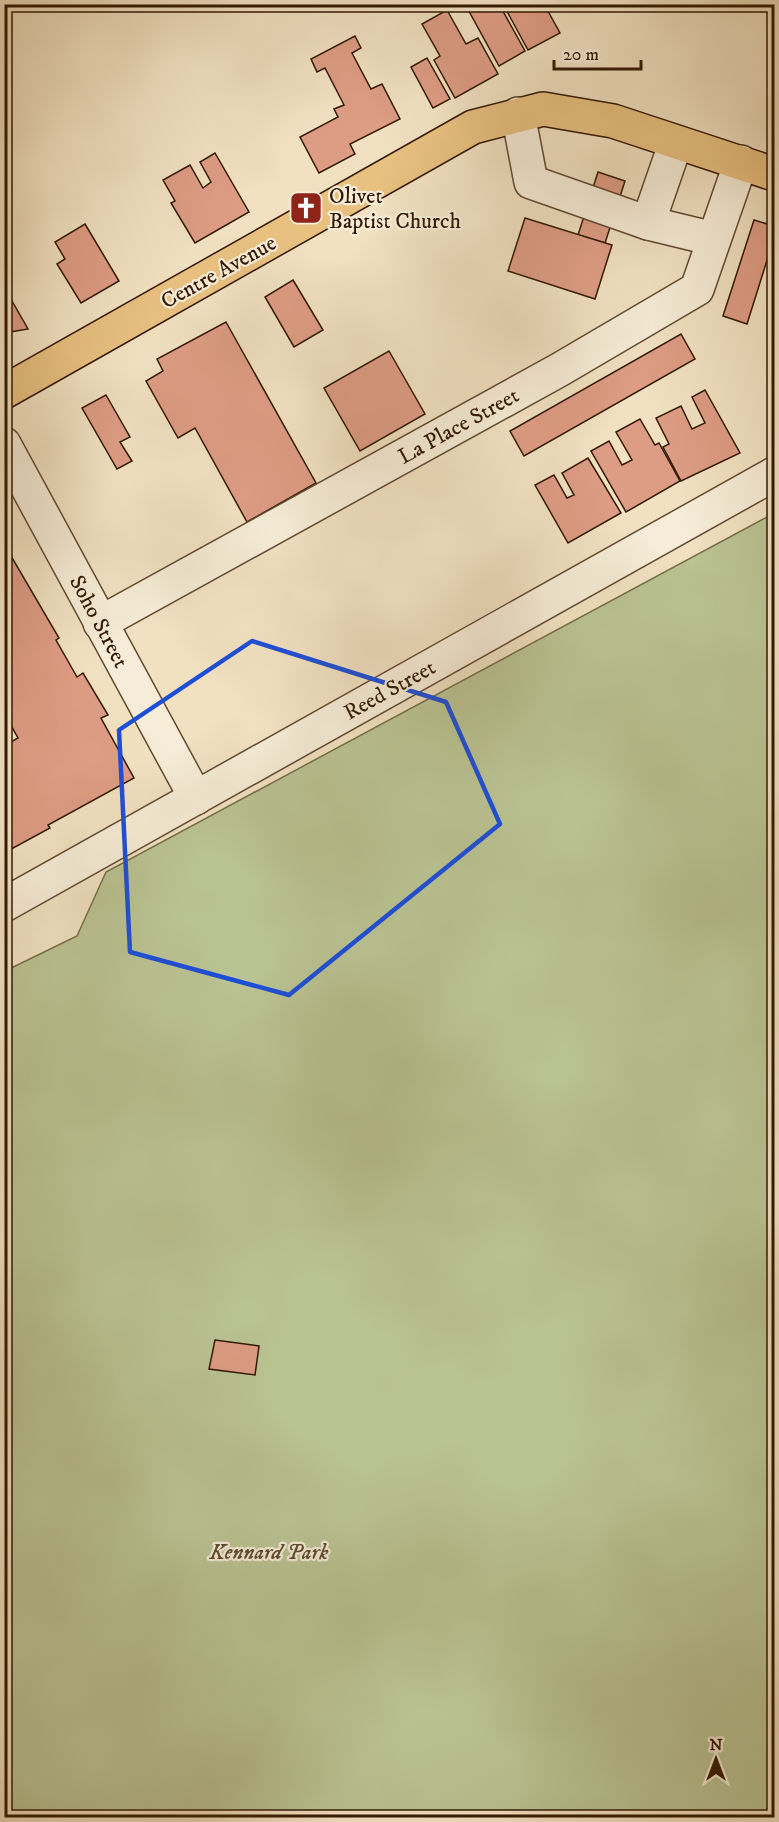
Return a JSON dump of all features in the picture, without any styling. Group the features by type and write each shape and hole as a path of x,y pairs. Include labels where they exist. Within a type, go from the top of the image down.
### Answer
{"main road":[{"name":"Centre Avenue","path":"4,392 473,127 518,114 543,110 613,121 774,174"}],"street":[{"path":"518,114 531,182 648,223 714,239"},
{"path":"648,223 676,142"},
{"name":"La Place Street","path":"100,623 549,375 697,289 741,162"},
{"name":"Soho Street","path":"4,444 196,798"},
{"name":"Reed Street","path":"4,905 772,483"}],"highlighted area":[{"path":"252,641 446,702 500,824 289,995 130,952 119,730"}],"green space":[{"name":"Kennard Park","path":"769,516 774,520 774,1817 5,1817 5,971 77,936 106,872"}],"building":[{"path":"465,4 499,4 525,51 499,66"},
{"path":"503,4 544,4 560,33 528,50"},
{"path":"447,10 466,44 478,38 498,74 455,98 434,60 440,56 422,24"},
{"path":"355,36 361,48 352,53 371,89 382,84 400,119 350,144 355,154 319,173 300,137 338,117 334,109 344,105 325,68 317,72 311,59"},
{"path":"427,58 450,99 433,108 411,67"},
{"path":"215,153 249,212 195,243 171,203 175,201 163,180 190,165 203,188 211,182 200,162"},
{"path":"598,172 625,181 605,243 578,235"},
{"path":"525,218 612,245 595,299 508,271"},
{"path":"754,220 774,226 774,238 747,324 723,316"},
{"path":"85,224 119,281 81,303 57,264 65,259 55,242"},
{"path":"293,280 323,330 294,347 265,297"},
{"path":"4,287 28,329 4,333"},
{"path":"226,322 316,483 247,522 195,428 178,438 146,381 163,371 157,359"},
{"path":"681,334 695,359 524,456 510,431"},
{"path":"389,351 425,414 360,451 324,388"},
{"path":"705,390 740,453 681,481 663,447 669,444 656,418 681,406 692,429 705,423 692,397"},
{"path":"106,395 130,437 120,442 132,461 117,469 82,408"},
{"path":"640,419 655,445 659,443 680,481 626,512 591,451 609,441 622,465 632,460 616,432"},
{"path":"588,458 621,513 568,543 535,485 554,475 567,498 574,495 562,473"},
{"path":"4,544 59,638 56,640 77,677 83,673 108,715 101,718 134,778 48,825 50,828 4,853 4,746 18,738 4,713"},
{"path":"215,1340 259,1346 255,1375 209,1369"}],"place":[{"name":"Olivet Baptist Church","path":"306,208"}]}
